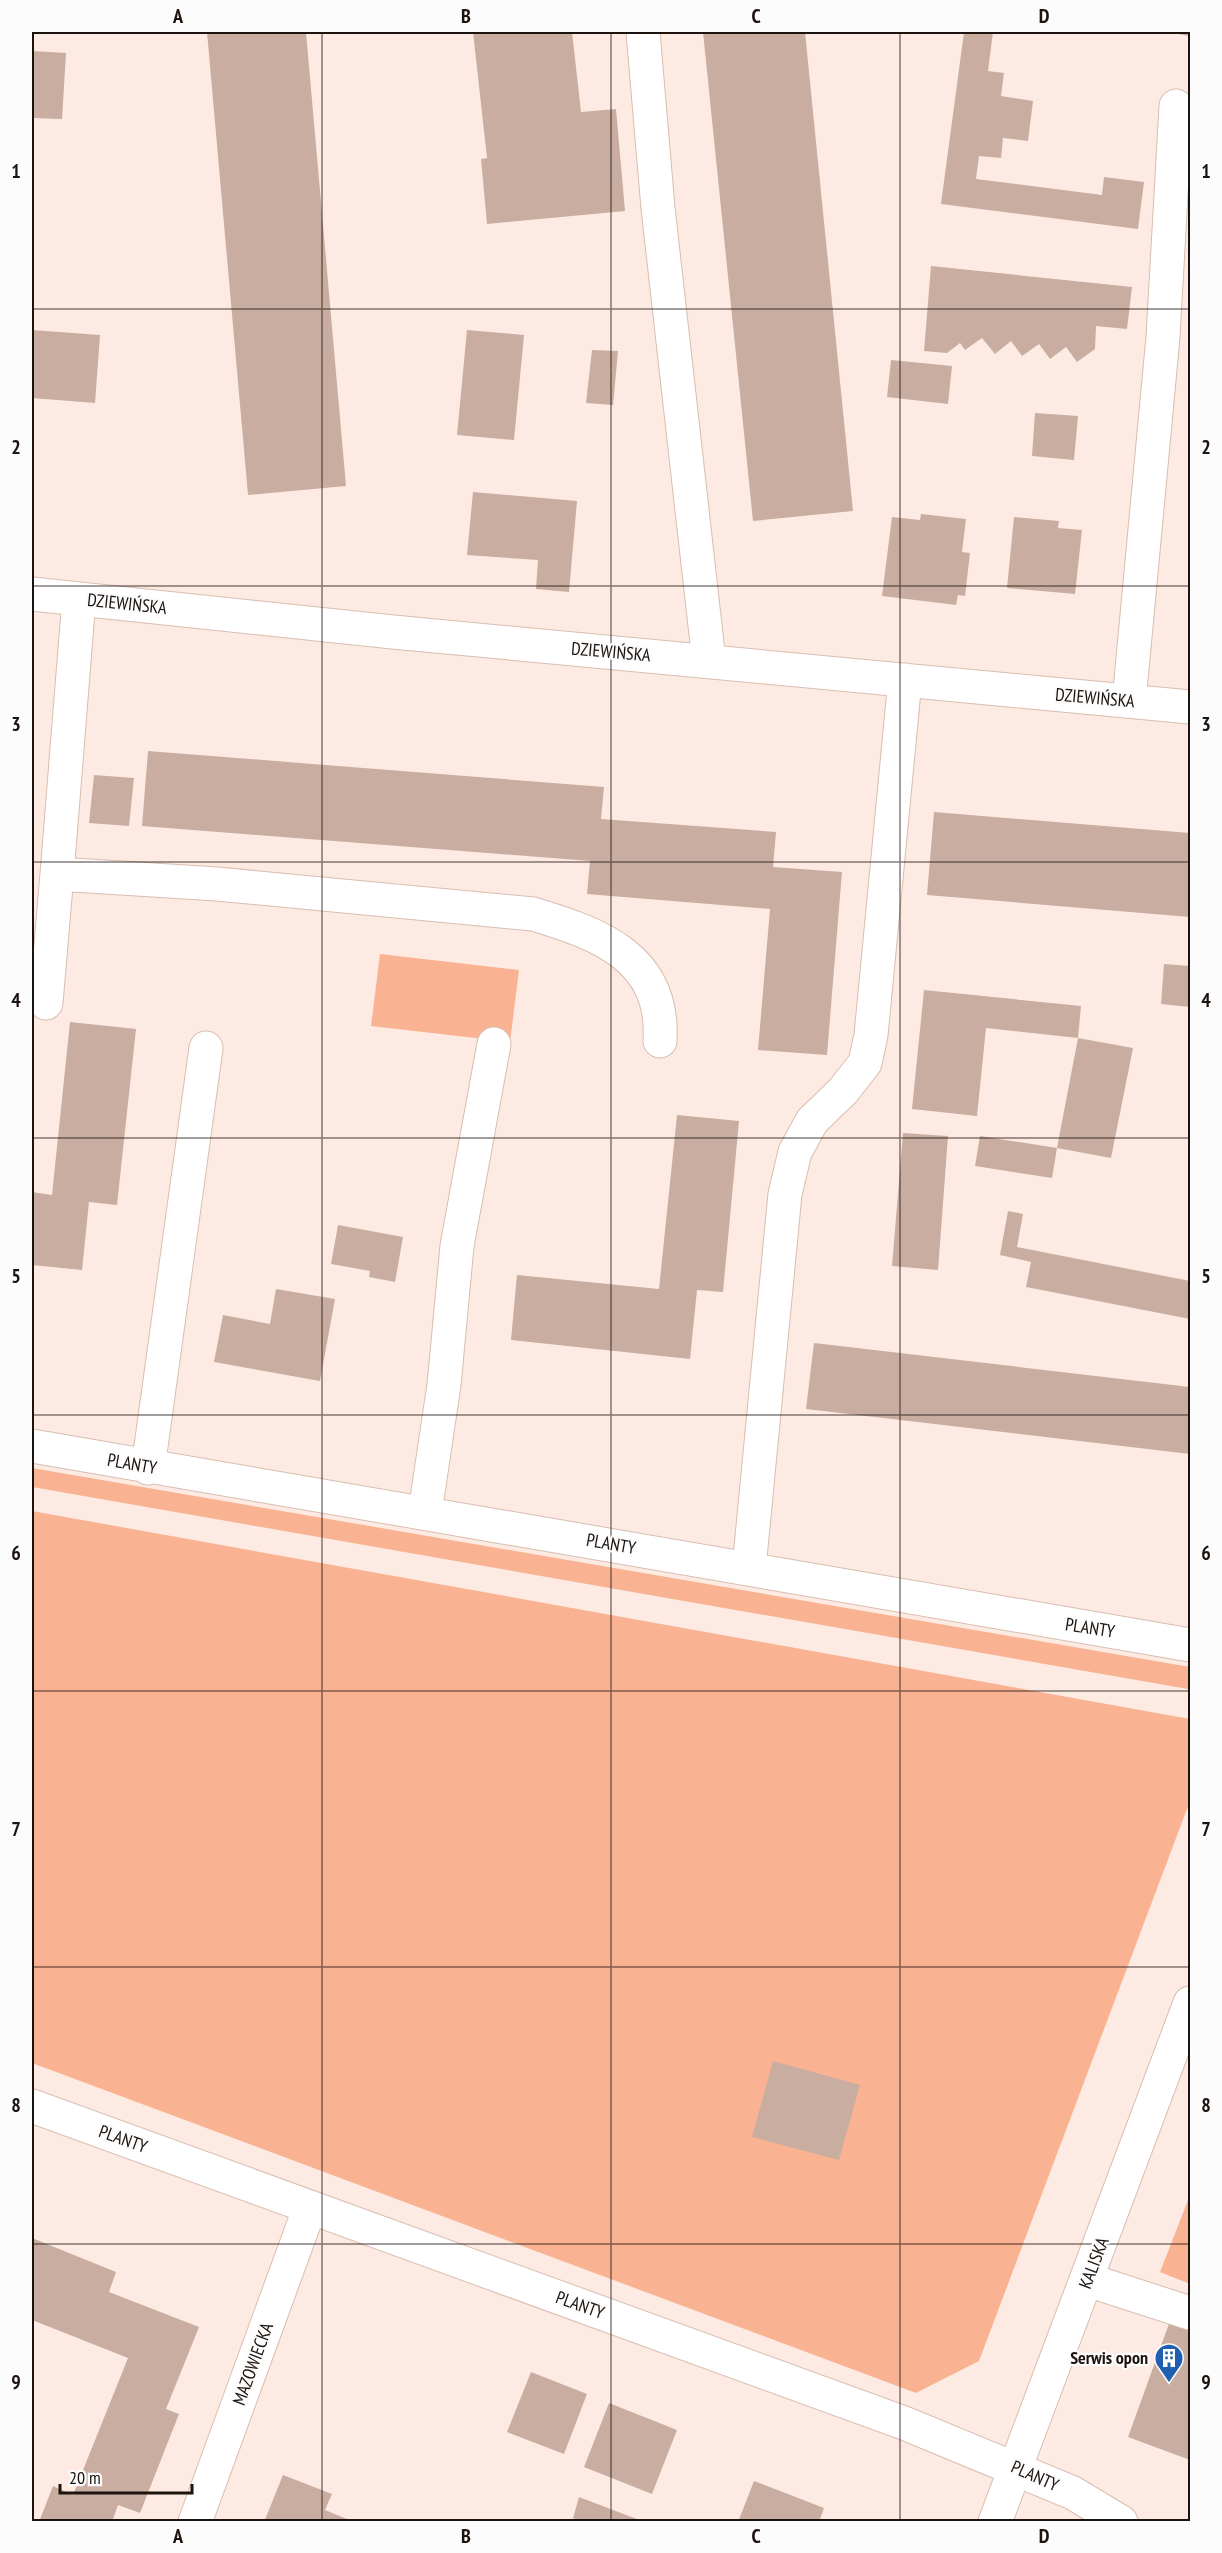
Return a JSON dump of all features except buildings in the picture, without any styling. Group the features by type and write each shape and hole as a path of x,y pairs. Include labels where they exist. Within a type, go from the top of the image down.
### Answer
{"street":[{"path":"643,32 658,208 709,661"},
{"path":"1129,701 1163,337 1176,106"},
{"name":"DZIEWIŃSKA","path":"32,594 393,632 1191,707"},
{"path":"46,1002 79,599"},
{"path":"749,1568 785,1194 795,1152 812,1120 843,1091 865,1063 871,1035 905,680"},
{"path":"57,874 217,884 533,914 564,923 597,939 624,955 642,971 655,990 661,1022 660,1041"},
{"path":"425,1512 444,1384 457,1246 494,1044"},
{"path":"148,1468 206,1048"},
{"name":"PLANTY","path":"32,1446 148,1468 425,1512 1191,1644"},
{"name":"KALISKA","path":"995,2522 1191,2003"},
{"name":"PLANTY","path":"32,2106 904,2423 1015,2467 1073,2493 1121,2522"},
{"name":"MAZOWIECKA","path":"195,2522 310,2207"},
{"path":"1088,2280 1191,2313"}],"shaded area":[{"path":"380,954 519,970 510,1042 371,1026"},
{"path":"32,1468 1190,1667 1188,1689 32,1487"},
{"path":"32,1511 1190,1719 1190,1801 979,2361 916,2393 32,2063"},
{"path":"1190,2195 1190,2284 1160,2272"}],"place":[{"name":"Serwis opon","path":"1169,2384"}]}
